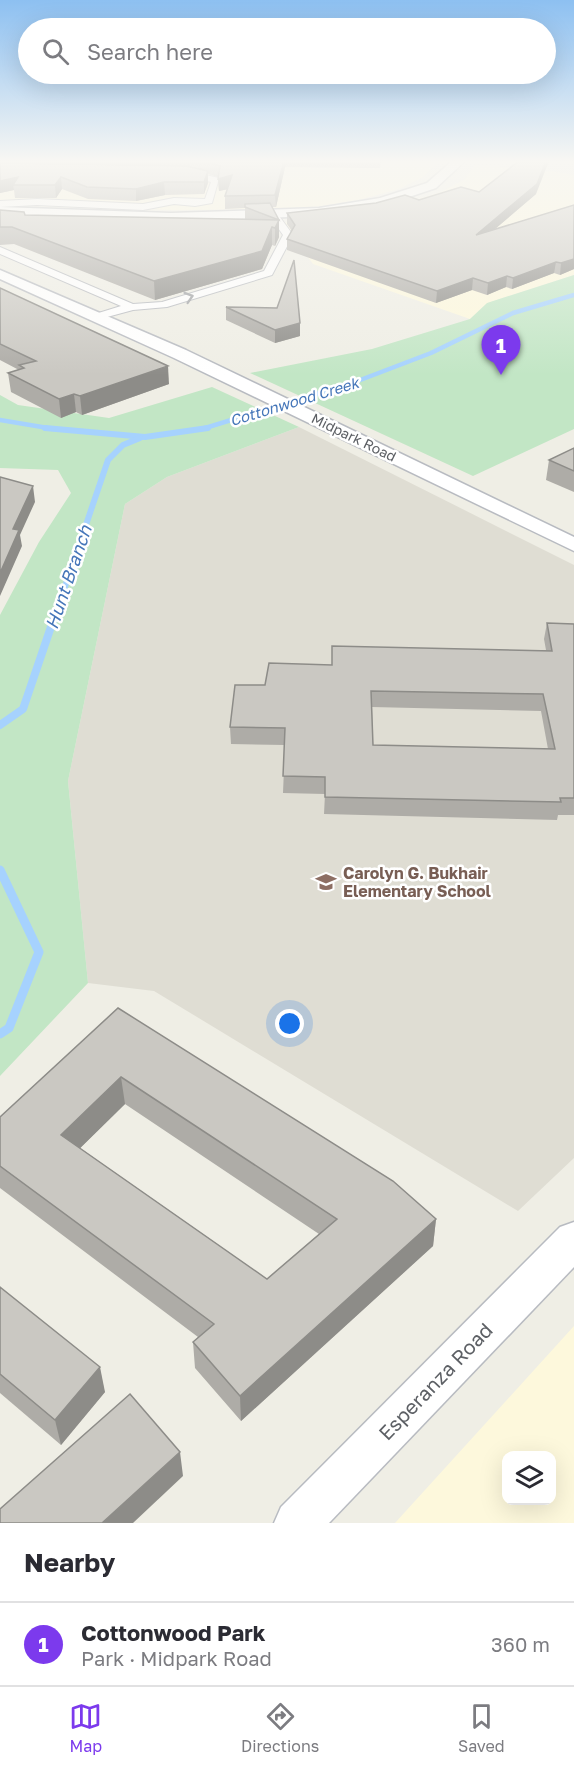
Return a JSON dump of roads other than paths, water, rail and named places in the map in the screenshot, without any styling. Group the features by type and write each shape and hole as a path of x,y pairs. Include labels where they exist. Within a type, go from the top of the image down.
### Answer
{"street":[{"path":"96,317 132,307 163,304 268,273 274,255 282,248 288,235 286,232"},
{"path":"0,250 132,307"},
{"name":"Midpark Road","path":"0,274 235,380 574,545"},
{"name":"Esperanza Road","path":"297,1523 574,1240"}],"waterway":[{"name":"Cottonwood Creek","path":"203,429 355,382 431,353 513,313 574,295"},
{"name":"Cottonwood Creek","path":"0,420 52,429"},
{"name":"Cottonwood Creek","path":"45,428 52,429"},
{"name":"Cottonwood Creek","path":"203,429 208,428"},
{"name":"Cottonwood Creek","path":"52,429 145,437 203,429"},
{"name":"Hunt Branch","path":"55,616 108,460 123,445 140,438"},
{"name":"Hunt Branch","path":"0,725 23,709 55,615"},
{"name":"Hunt Branch","path":"0,870 39,952 9,1028 0,1034"}],"place":[{"name":"Cottonwood Park","path":"501,375"},
{"name":"Carolyn G. Bukhair Elementary School","path":"326,882"}]}
